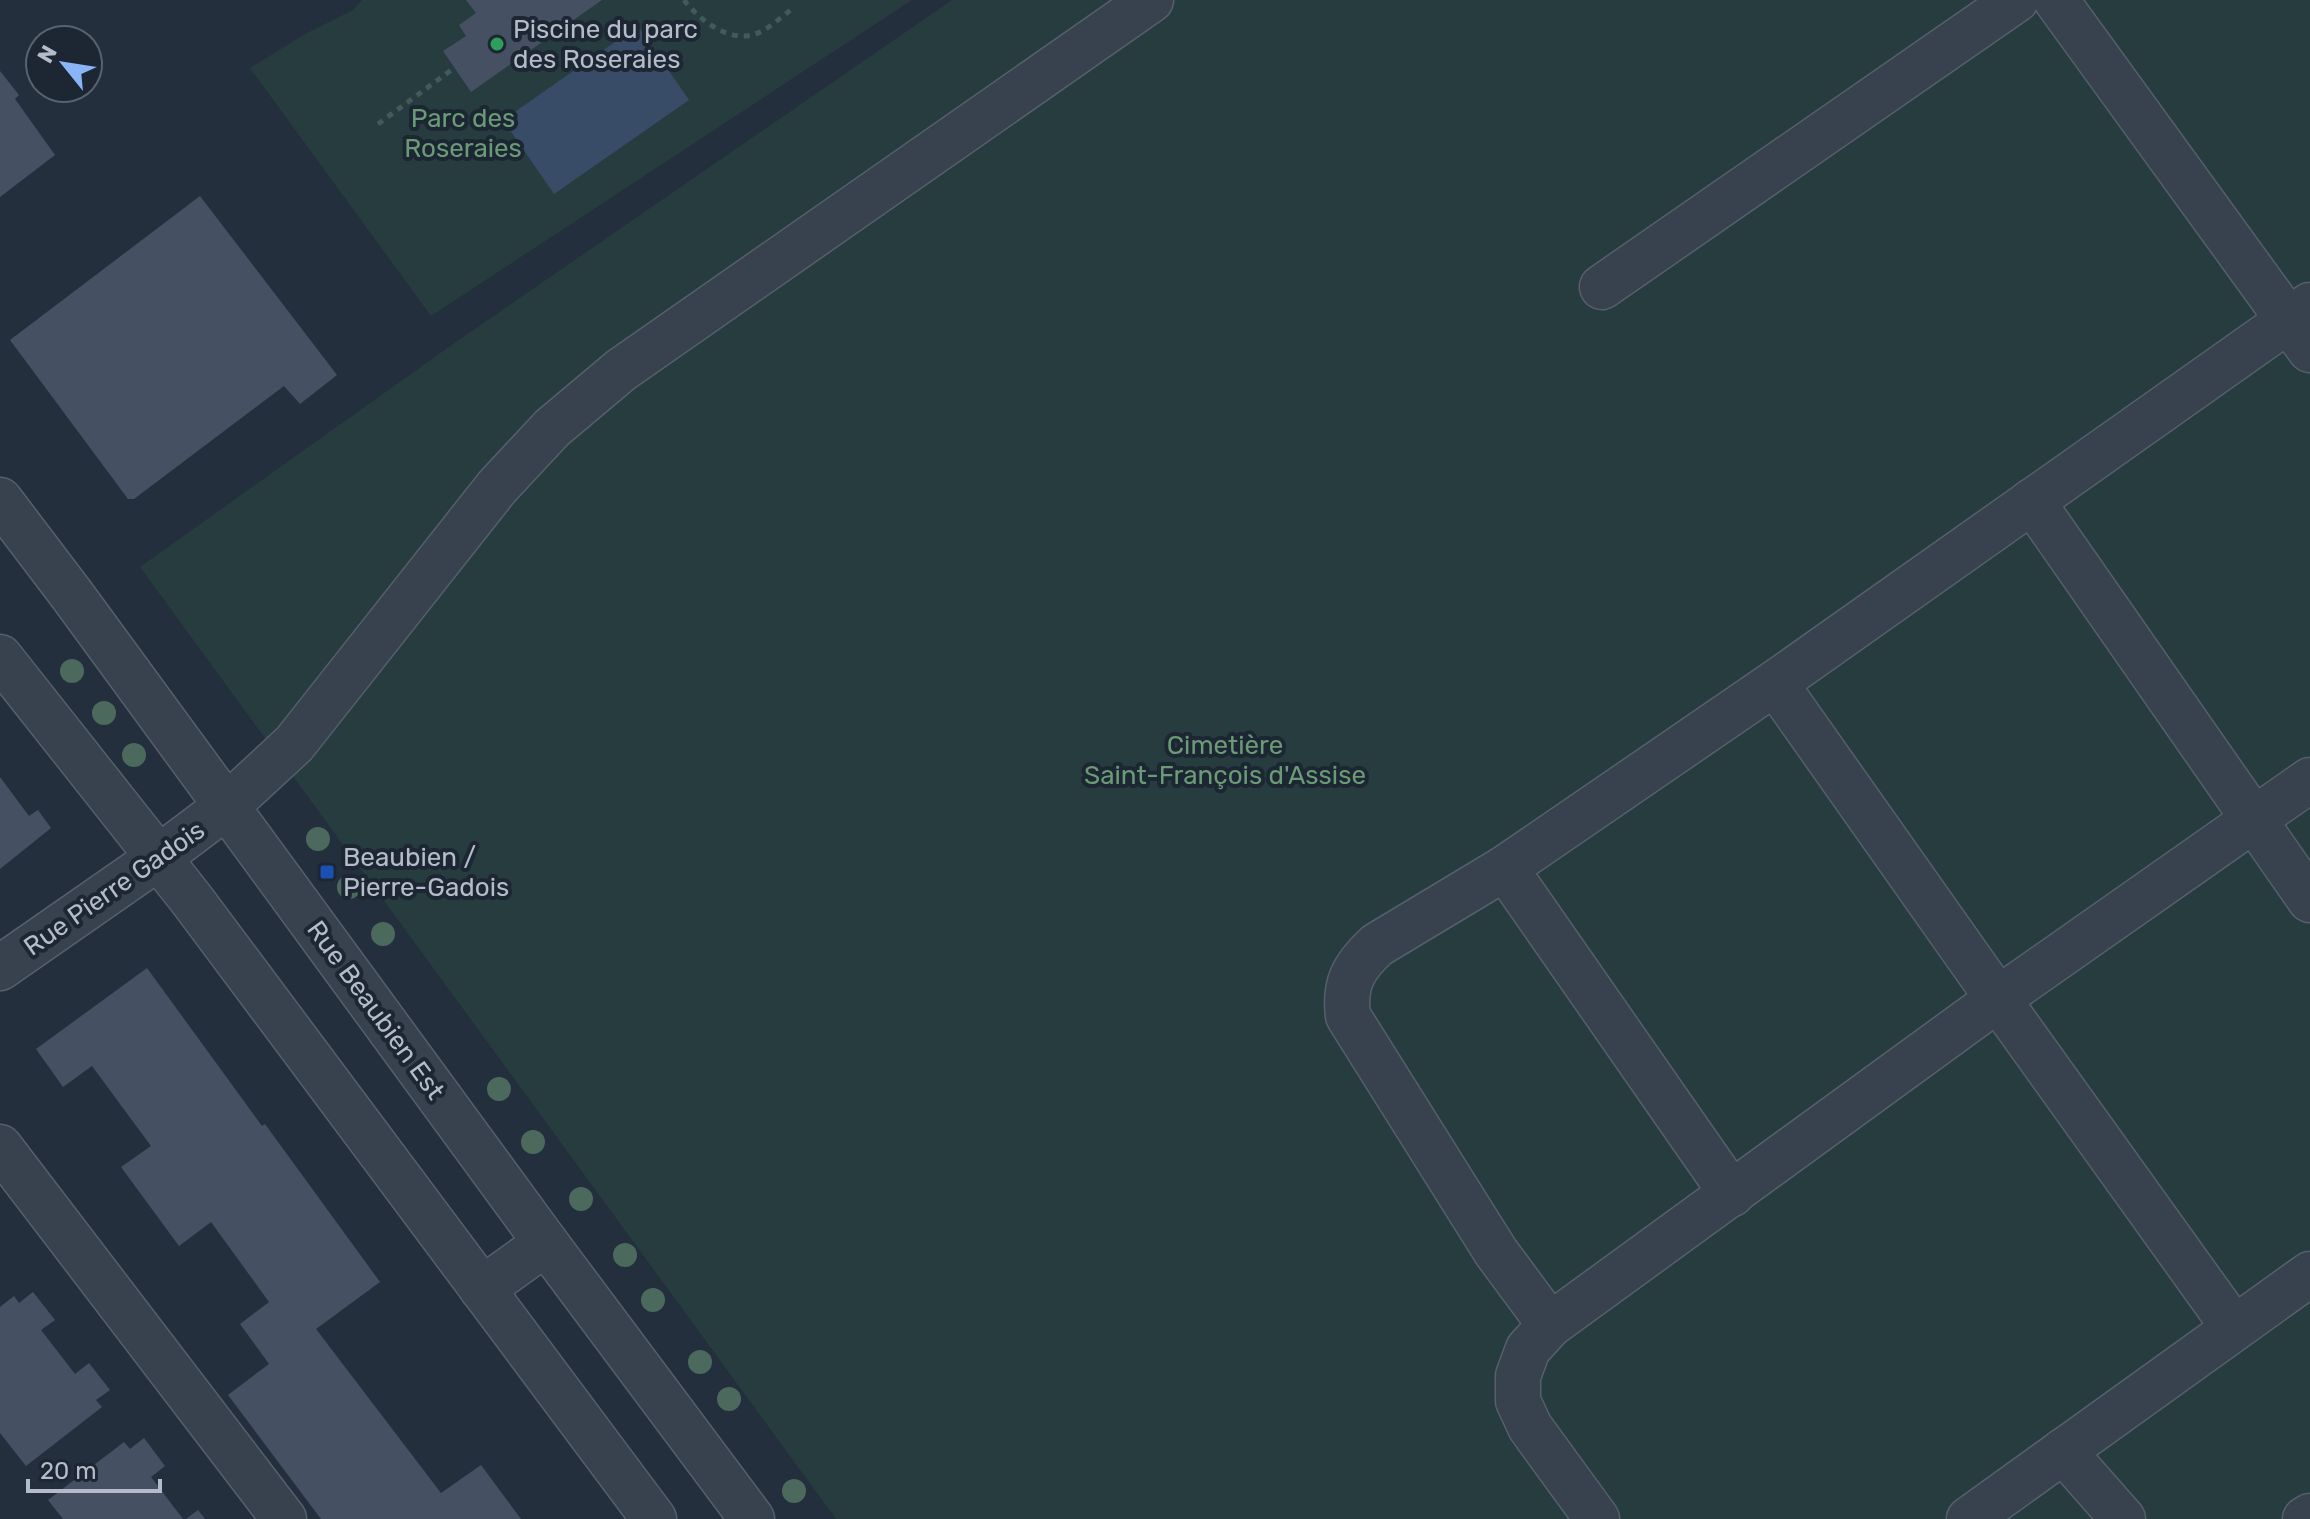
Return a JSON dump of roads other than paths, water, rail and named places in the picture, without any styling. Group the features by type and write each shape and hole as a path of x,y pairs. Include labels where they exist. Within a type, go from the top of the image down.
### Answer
{"street":[{"name":"Rue Pierre Gadois","path":"0,968 227,806 294,744 497,487 552,428 621,370 1151,0"},
{"path":"1602,287 2016,0"},
{"path":"1550,1325 1496,1252 1348,1016 1346,998 1351,978 1360,961 1377,945 1505,868 1775,683 2032,501 2303,325 2056,0"},
{"name":"Rue Beaubien Est","path":"0,500 752,1519"},
{"path":"2032,501 2310,900"},
{"path":"0,657 158,858 654,1519"},
{"path":"1775,683 2234,1328"},
{"path":"1597,1519 1530,1427 1518,1401 1518,1376 1528,1349 1550,1325 1998,999 2310,780"},
{"path":"1505,868 1732,1194"},
{"path":"0,1147 284,1519"},
{"path":"482,1289 546,1243"},
{"path":"1969,1519 2310,1274"},
{"path":"2063,1451 2123,1519"}],"water":[{"path":"638,26 689,100 554,194 503,120"}],"place":[{"name":"Piscine du parc des Roseraies","path":"497,44"},
{"name":"Beaubien / Pierre-Gadois","path":"327,872"}],"park label":[{"name":"Parc des Roseraies","path":"463,133"},
{"name":"Cimetière Saint-François d'Assise","path":"1225,760"}]}
